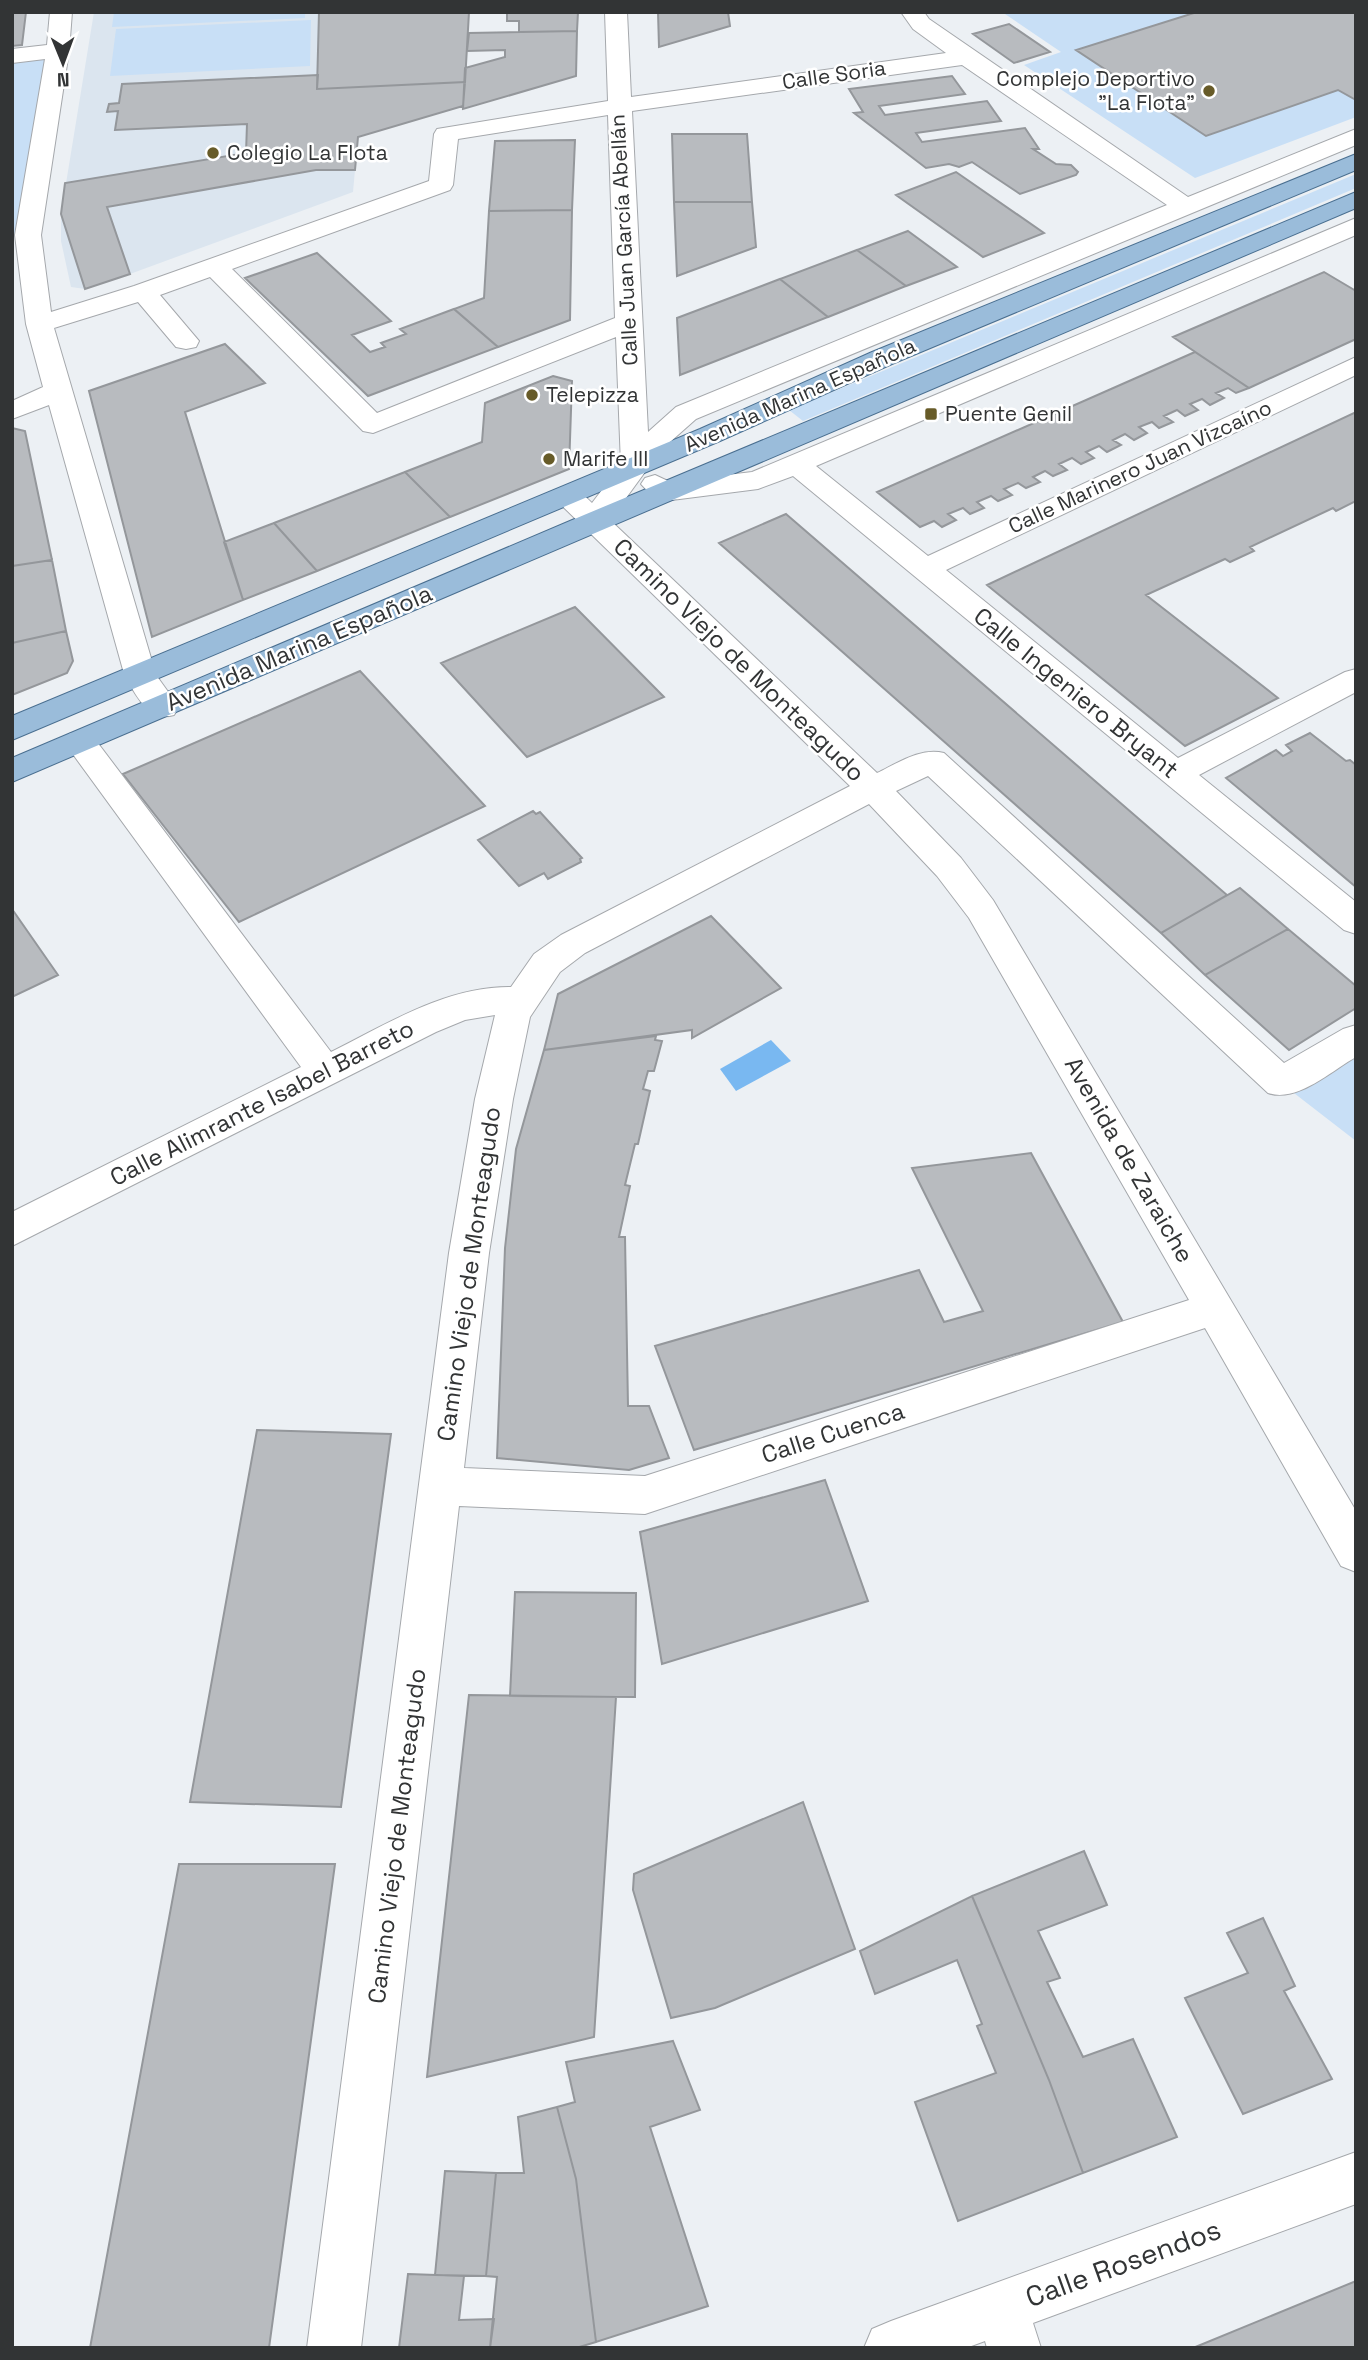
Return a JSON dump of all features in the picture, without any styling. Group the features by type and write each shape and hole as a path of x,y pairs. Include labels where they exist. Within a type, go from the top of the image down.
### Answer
{"main road":[{"name":"Avenida Marina Española","path":"635,467 882,358 1356,161"},
{"name":"Avenida Marina Española","path":"12,729 580,509 664,492 1356,199"},
{"path":"580,509 635,467"},
{"name":"Avenida Marina Española","path":"12,771 163,707 580,509"}],"street":[{"path":"61,12 58,51 20,236 39,324 141,677 163,707"},
{"name":"Calle Juan García Abellán","path":"616,12 635,467"},
{"path":"912,12 921,24 966,57 1186,207"},
{"path":"12,56 58,51"},
{"name":"Calle Soria","path":"214,266 441,185 446,134 702,93 966,57"},
{"name":"Avenida Marina Española","path":"635,467 652,444 686,413 1356,136"},
{"name":"Avenida Marina Española","path":"664,492 758,480 798,465 1356,226"},
{"path":"39,324 143,292 214,266 373,425 627,323"},
{"path":"143,292 186,341"},
{"path":"780,374 882,358"},
{"name":"Calle Marinero Juan Vizcaíno","path":"924,569 1356,365"},
{"path":"12,411 58,391"},
{"name":"Calle Ingeniero Bryant","path":"798,465 1356,921"},
{"path":"635,467 664,492"},
{"name":"Camino Viejo de Monteagudo","path":"334,2348 476,1206 506,1036 520,1001 547,963 573,944 873,788 580,509"},
{"path":"1175,774 1356,678"},
{"path":"80,742 326,1072"},
{"path":"873,788 932,761 1281,1083 1356,1039"},
{"name":"Avenida de Zaraiche","path":"873,788 949,867 981,909 1356,1552"},
{"name":"Calle Alimrante Isabel Barreto","path":"12,1230 458,1007 482,1001 520,1001"},
{"name":"Calle Cuenca","path":"440,1486 645,1495 1215,1308"},
{"name":"Calle Rosendos","path":"891,2348 1008,2328 1356,2178"}],"shaded area":[{"name":"Colegio La Flota","path":"94,12 469,12 463,106 358,137 353,192 130,274 85,289 71,287 61,241 61,214"},
{"path":"114,12 305,12 305,18 112,27"},
{"name":"Complejo Deportivo \"La Flota\"","path":"1002,12 1356,12 1356,117 1195,178 1024,65 1061,52"},
{"path":"311,20 310,66 110,76 116,29"},
{"path":"58,51 28,235 12,237 12,56"},
{"path":"1356,174 1356,188 803,421 789,410"},
{"path":"1356,1039 1356,1141 1281,1083"}],"water":[{"path":"771,1040 791,1061 736,1091 720,1069"}],"building":[{"path":"26,12 22,45 12,46 12,13"},
{"path":"319,12 469,12 465,82 317,89"},
{"path":"507,12 578,12 577,31 519,32 519,21 507,21"},
{"path":"658,12 728,12 730,26 659,47"},
{"path":"1197,12 1356,12 1356,100 1338,90 1206,136 1076,50"},
{"path":"1009,24 1050,52 1014,63 973,34"},
{"path":"577,31 576,76 463,109 465,68 505,57 505,50 467,51 469,33"},
{"path":"318,75 317,89 465,82 463,106 358,137 355,170 316,170 107,207 130,274 85,289 61,214 65,183 246,153 247,124 115,130 118,111 107,112 109,104 119,103 122,84"},
{"path":"952,76 965,94 879,106 885,115 987,101 1001,121 916,133 922,142 1025,128 1039,149 1033,149 1056,164 1071,165 1078,172 1076,175 1020,194 972,162 959,167 949,164 926,168 854,113 863,112 849,89"},
{"path":"672,134 747,134 752,202 674,202"},
{"path":"575,140 572,210 489,211 495,141"},
{"path":"956,172 1044,233 983,257 896,195"},
{"path":"674,202 752,202 756,247 677,276"},
{"path":"572,210 570,320 498,347 454,309 484,298 489,211"},
{"path":"908,231 957,267 906,286 857,250"},
{"path":"857,250 906,286 828,317 780,279"},
{"path":"317,253 391,321 352,335 370,352 385,347 381,343 406,334 400,329 454,309 498,347 368,396 245,278"},
{"path":"1324,272 1356,291 1356,339 1249,388 1173,337"},
{"path":"780,279 828,317 680,375 677,318"},
{"path":"225,344 265,383 185,412 243,600 152,637 89,391"},
{"path":"1195,352 1249,388 1236,393 1228,388 1216,393 1224,398 1210,405 1202,399 1190,404 1198,410 1185,416 1177,410 1164,416 1173,422 1159,428 1152,422 1139,427 1147,433 1134,440 1125,434 1113,440 1121,445 1107,452 1099,446 1086,452 1094,458 1081,464 1072,458 1059,464 1067,470 1053,476 1045,471 1033,477 1040,482 1026,488 1018,483 1004,489 1012,495 998,501 991,496 977,502 984,508 970,514 963,508 948,514 956,520 942,527 934,521 920,527 877,492"},
{"path":"553,376 572,381 569,469 450,517 405,472 482,442 485,403"},
{"path":"1356,412 1356,501 1336,511 1333,508 1250,547 1254,551 1230,562 1225,559 1146,595 1278,698 1185,746 987,585"},
{"path":"12,428 25,431 52,560 12,566"},
{"path":"405,472 450,517 317,571 274,523"},
{"path":"786,514 1227,895 1161,933 719,543"},
{"path":"274,523 317,571 243,600 224,542"},
{"path":"52,560 66,631 12,643 12,566"},
{"path":"575,607 664,697 527,757 441,663"},
{"path":"66,631 73,661 67,673 12,695 12,643"},
{"path":"360,671 485,806 239,922 123,774"},
{"path":"1310,733 1346,761 1350,760 1356,765 1356,887 1226,778 1276,750 1283,756 1292,751 1286,745"},
{"path":"533,811 536,814 540,812 582,858 581,862 548,879 544,873 519,886 478,840"},
{"path":"1240,888 1288,929 1205,975 1161,933"},
{"path":"12,909 58,975 12,997"},
{"path":"711,916 781,988 692,1038 692,1030 544,1050 558,994"},
{"path":"1288,929 1356,986 1356,1008 1289,1050 1205,975"},
{"path":"656,1036 655,1040 662,1041 654,1071 648,1071 643,1089 650,1091 625,1185 630,1186 619,1237 625,1237 628,1406 649,1406 669,1458 629,1470 497,1458 505,1248 516,1149 544,1050"},
{"path":"1031,1153 1123,1322 694,1450 655,1346 919,1270 944,1322 983,1311 912,1168"},
{"path":"257,1430 391,1434 341,1807 190,1802"},
{"path":"825,1480 868,1601 662,1664 640,1532"},
{"path":"515,1592 636,1593 635,1697 510,1696"},
{"path":"469,1695 616,1697 594,2037 427,2077"},
{"path":"803,1802 855,1949 715,2008 671,2018 633,1890 634,1874"},
{"path":"1084,1851 1107,1905 1038,1931 1060,1978 1047,1982 1083,2057 1133,2039 1177,2137 1083,2173 1049,2080 972,1896"},
{"path":"179,1864 335,1864 269,2348 90,2348"},
{"path":"972,1896 1049,2080 1083,2173 958,2221 915,2102 996,2073 977,2026 982,2024 957,1960 875,1994 860,1951"},
{"path":"1263,1918 1295,1986 1284,1991 1332,2079 1243,2114 1185,1998 1248,1973 1227,1933"},
{"path":"673,2041 700,2110 650,2127 708,2306 596,2342 576,2179 557,2107 575,2102 566,2062"},
{"path":"557,2107 576,2179 596,2342 576,2348 490,2348 497,2277 486,2276 496,2173 524,2173 518,2117"},
{"path":"445,2171 496,2173 486,2276 435,2275"},
{"path":"408,2274 464,2276 459,2320 494,2319 490,2348 399,2348"},
{"path":"1356,2281 1356,2348 1193,2348"}],"place":[{"name":"Complejo Deportivo \"La Flota\"","path":"1209,91"},
{"name":"Colegio La Flota","path":"213,153"},
{"name":"Telepizza","path":"532,395"},
{"name":"Puente Genil","path":"931,414"},
{"name":"Marife III","path":"549,459"}]}
